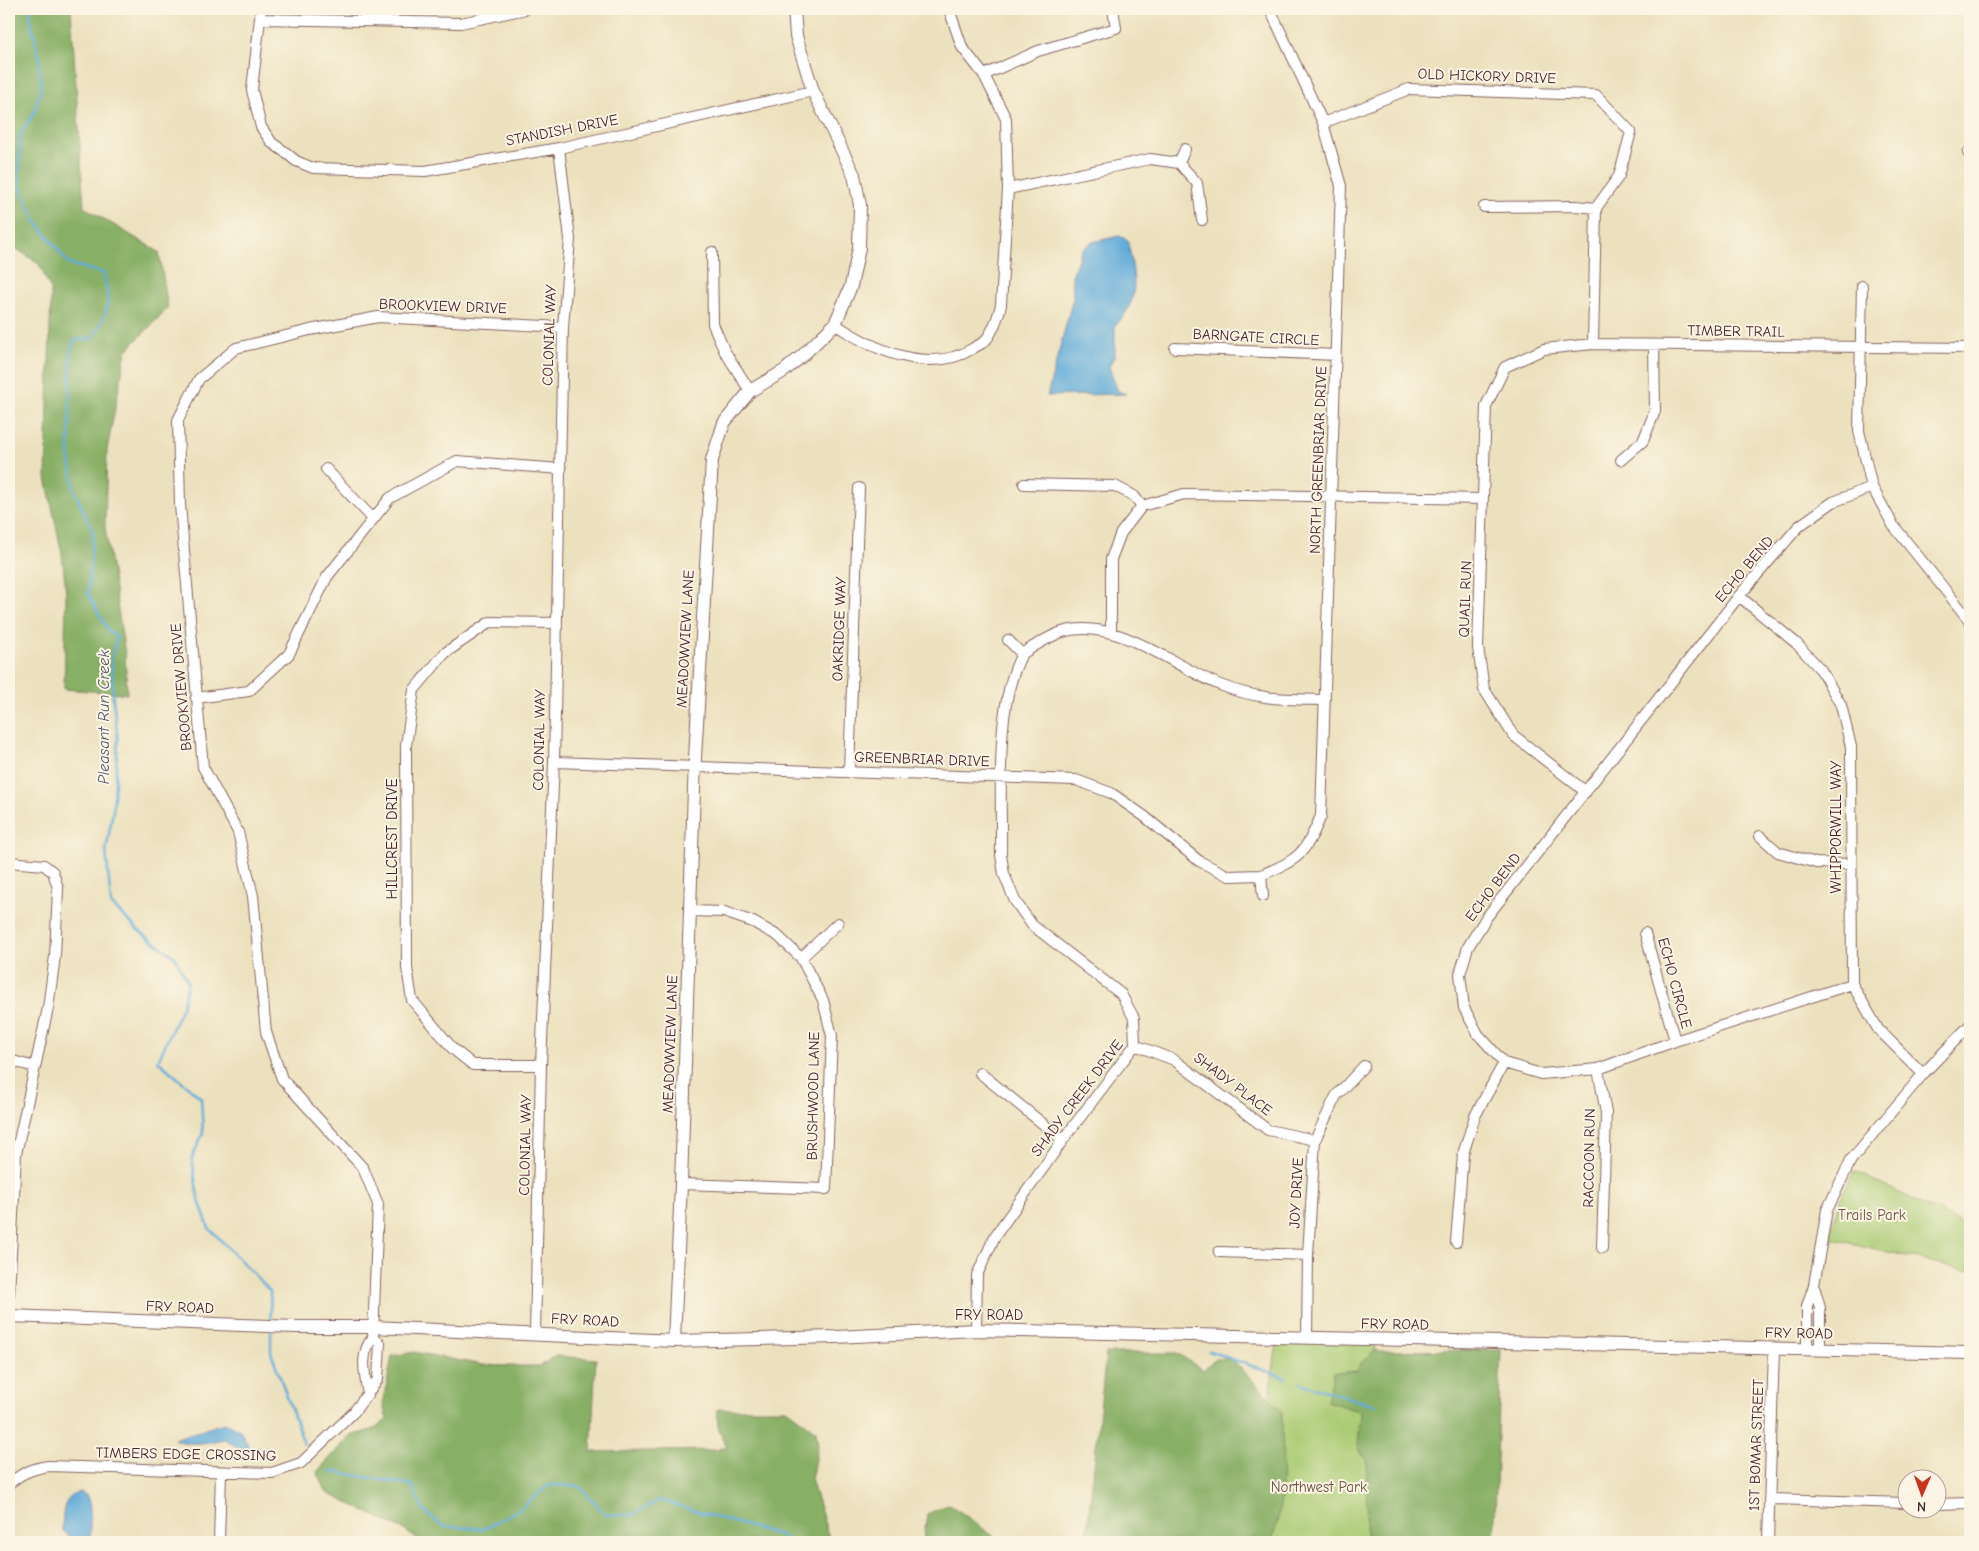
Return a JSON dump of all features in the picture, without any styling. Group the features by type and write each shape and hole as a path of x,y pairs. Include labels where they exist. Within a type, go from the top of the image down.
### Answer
{"street":[{"path":"260,14 461,23 526,9"},
{"name":"MEADOWVIEW LANE","path":"674,1341 695,766 712,460 724,423 750,391 790,366 836,324 851,286 859,248 860,205 854,175 813,91 796,36 794,9"},
{"path":"836,324 878,347 921,360 941,361 959,357 985,341 996,324 1002,306 1008,189 1006,119 984,75 962,47 949,9"},
{"path":"984,75 1038,50 1116,28 1113,9"},
{"name":"NORTH GREENBRIAR DRIVE","path":"1261,875 1288,864 1308,847 1321,816 1341,186 1323,123 1272,9"},
{"name":"STANDISH DRIVE","path":"260,14 252,90 261,127 272,143 296,161 313,168 425,171 559,148 813,91"},
{"name":"OLD HICKORY DRIVE","path":"1323,123 1409,88 1596,95 1631,132 1619,176 1596,208"},
{"name":"COLONIAL WAY","path":"535,1334 541,1065 554,762 563,327 570,239 559,148"},
{"path":"1179,163 1185,149"},
{"path":"1008,189 1150,159 1179,163 1198,183 1202,220"},
{"path":"1484,207 1575,206 1596,208 1593,344"},
{"path":"712,252 713,324 724,350 750,391"},
{"path":"1862,286 1859,431 1872,487 1894,525 1970,621"},
{"name":"BROOKVIEW DRIVE","path":"373,1332 378,1204 363,1168 282,1079 266,1032 253,896 238,832 203,767 180,505 178,420 199,379 236,348 310,330 378,317 563,327"},
{"name":"TIMBER TRAIL","path":"1505,367 1544,350 1593,344 1970,348"},
{"path":"1621,460 1643,441 1654,411 1654,345"},
{"name":"BARNGATE CIRCLE","path":"1175,348 1336,355"},
{"name":"QUAIL RUN","path":"1505,367 1486,406 1478,648 1484,688 1513,735 1586,792"},
{"path":"196,698 249,691 290,654 327,577 390,498 457,461 561,469"},
{"path":"326,469 374,519"},
{"path":"1024,484 1115,486 1134,496 1142,506"},
{"name":"ECHO BEND","path":"1504,1063 1478,1034 1464,1008 1460,974 1468,947 1486,918 1739,596 1799,526 1833,502 1872,487"},
{"name":"OAKRIDGE WAY","path":"849,771 859,488"},
{"path":"1111,632 1111,559 1120,532 1142,506 1184,494 1482,499"},
{"name":"WHIPPORWILL WAY","path":"1739,596 1796,643 1821,670 1841,705 1851,747 1852,984 1878,1029 1923,1074"},
{"name":"HILLCREST DRIVE","path":"541,1065 473,1065 448,1044 412,1000 407,968 406,746 414,690 445,653 490,622 557,623"},
{"path":"1008,640 1022,654 1062,632 1087,628 1111,632 1220,684 1262,698 1325,700"},
{"name":"SHADY CREEK DRIVE","path":"976,1330 977,1275 995,1236 1063,1140 1135,1045 1134,1018 1121,994 1032,925 1015,901 1004,874 1001,855 1005,704 1012,671 1022,654"},
{"name":"GREENBRIAR DRIVE","path":"554,762 1076,780 1111,793 1144,816 1200,861 1229,876 1261,875"},
{"path":"1760,836 1778,852 1816,863 1850,864"},
{"path":"9,862 44,865 53,872 57,883 53,975 46,1020 16,1154 9,1294"},
{"path":"1261,875 1263,896"},
{"name":"BRUSHWOOD LANE","path":"681,1184 826,1189 832,1036 823,1000 801,958 778,936 753,922 724,912 690,911"},
{"path":"801,958 838,923"},
{"name":"ECHO CIRCLE","path":"1646,933 1675,1041"},
{"path":"1456,1242 1462,1154 1475,1116 1504,1063 1541,1074 1598,1069 1675,1041 1852,984"},
{"path":"1807,1349 1807,1306 1814,1285 1827,1210 1851,1160 1923,1074 1970,1025"},
{"name":"SHADY PLACE","path":"1135,1045 1174,1060 1268,1130 1314,1140"},
{"path":"9,1060 35,1067"},
{"name":"JOY DRIVE","path":"1307,1338 1308,1255 1314,1140 1336,1096 1364,1066"},
{"name":"RACCOON RUN","path":"1598,1069 1606,1113 1602,1248"},
{"path":"980,1073 1063,1140"},
{"path":"1219,1252 1308,1255"},
{"path":"1814,1285 1820,1308 1820,1350"},
{"name":"FRY ROAD","path":"9,1316 296,1327 373,1332 535,1334 674,1341 836,1337 976,1330 1970,1353"},
{"name":"TIMBERS EDGE CROSSING","path":"9,1484 25,1472 48,1466 272,1474 301,1463 354,1412 368,1395 364,1375 365,1346 373,1332"},
{"name":"1ST BOMAR STREET","path":"1768,1542 1774,1349"},
{"path":"219,1542 221,1472"},
{"path":"1769,1499 1896,1503"},
{"path":"1946,1504 1970,1503"}],"green space":[{"path":"9,9 71,9 84,207 159,252 168,308 126,351 107,450 105,527 125,654 127,694 64,689 66,593 62,554 46,478 51,290 39,264 9,244"},
{"name":"Trails Park","path":"1854,1171 1970,1227 1970,1271 1829,1238 1840,1200"},
{"name":"Northwest Park","path":"1278,1337 1375,1340 1369,1542 1235,1542 1269,1469 1270,1390"},
{"path":"1501,1350 1494,1542 1366,1542 1367,1463 1358,1447 1361,1412 1327,1401 1334,1373 1357,1371 1361,1363 1375,1351"},
{"path":"414,1352 483,1365 506,1366 540,1366 556,1356 596,1359 591,1452 717,1450 727,1446 719,1429 717,1420 718,1409 786,1409 816,1431 818,1446 811,1479 830,1541 421,1542 404,1530 327,1493 317,1472 350,1436 371,1430 387,1420 383,1404 392,1356"},
{"path":"1106,1353 1177,1353 1203,1370 1215,1359 1232,1359 1282,1411 1282,1494 1276,1527 1271,1542 1260,1542 1254,1538 1252,1542 1086,1542"},
{"path":"950,1504 1001,1542 923,1542 927,1514"}],"water":[{"path":"1119,236 1128,240 1134,286 1130,306 1115,326 1115,355 1109,367 1118,391 1126,394 1047,396 1073,298 1072,276 1081,250 1092,242"},
{"path":"224,1423 240,1430 250,1448 239,1449 225,1439 187,1443 174,1439"},
{"path":"81,1492 87,1496 90,1506 90,1537 71,1539 62,1529 63,1511 70,1497"}],"waterway":[{"name":"Pleasant Run Creek","path":"30,9 39,57 41,88 34,113 20,134 20,186 35,220 69,264 103,273 108,300 105,315 92,339 74,340 71,349 69,453 74,490 93,532 88,594 108,630 117,637 112,656 113,700 118,740 113,811 106,850 111,904 138,930 175,957 188,982 182,1007 158,1061 201,1098 203,1133 192,1158 198,1198 209,1228 270,1291 271,1323"},
{"name":"Pleasant Run Creek","path":"271,1331 271,1352 304,1444"},
{"path":"1209,1351 1286,1378"},
{"path":"1300,1383 1376,1406"},
{"name":"Pleasant Run Creek","path":"330,1471 412,1485 423,1510 442,1526 484,1529 520,1509 549,1485 579,1486 606,1515 632,1515 660,1500 780,1535 791,1542"}]}
